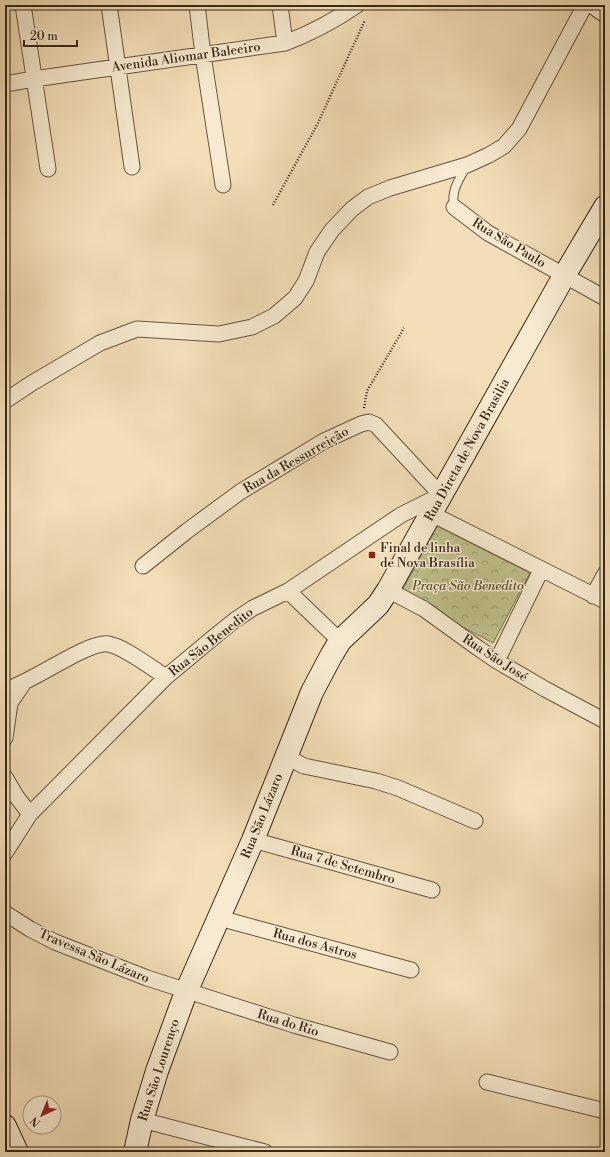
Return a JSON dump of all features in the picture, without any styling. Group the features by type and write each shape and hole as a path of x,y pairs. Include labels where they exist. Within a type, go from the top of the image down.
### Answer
{"main road":[{"name":"Rua Direta de Nova Brasilia","path":"340,641 378,605 388,590 424,510 441,495 564,276 605,207"},
{"name":"Rua São Lázaro","path":"186,992 253,840 285,756 312,692 340,641"},
{"name":"Rua São Lourenço","path":"135,1151 142,1120 157,1071 186,992"},
{"path":"5,1126 17,1152"}],"street":[{"path":"23,5 48,169"},
{"path":"109,5 132,167"},
{"path":"197,5 203,55 223,185"},
{"path":"280,5 285,43"},
{"name":"Avenida Aliomar Baleeiro","path":"5,84 285,43 309,34 338,18 357,5"},
{"path":"5,401 32,383 100,343 137,329 219,334 252,327 274,316 295,298 306,281 317,252 332,230 352,209 368,197 390,188 467,165 504,146 519,130 585,5"},
{"path":"591,5 605,15"},
{"name":"Rua São Paulo","path":"454,207 488,233 605,298"},
{"name":"Rua da Ressurreição","path":"143,566 240,492 324,441 361,424 369,422 376,425 441,495"},
{"path":"424,510 599,599 605,574"},
{"name":"Rua São Benedito","path":"30,814 166,677 235,620 253,608 288,591 401,515 424,510"},
{"path":"498,661 541,570"},
{"name":"Rua São José","path":"388,590 424,609 498,661 545,689 605,721"},
{"path":"288,591 340,641"},
{"path":"5,690 23,684 86,649 107,643 118,647 166,677"},
{"path":"5,738 10,703 23,684"},
{"path":"285,756 304,766 376,781 398,788 475,821"},
{"path":"5,777 16,796 30,814 5,853"},
{"name":"Rua 7 de Setembro","path":"253,840 432,890"},
{"name":"Travessa São Lázaro","path":"5,913 30,929 55,942 186,992"},
{"name":"Rua dos Astros","path":"219,918 411,970"},
{"name":"Rua do Rio","path":"186,992 390,1052"},
{"path":"487,1082 605,1111"},
{"path":"142,1120 265,1152"}],"lane":[{"name":"Rua São Paulo","path":"454,207 452,198 455,187 467,165"}],"path":[{"path":"273,205 318,123 366,18"},
{"path":"361,424 366,391 404,328"}],"green space":[{"name":"Praça São Benedito","path":"437,526 530,573 493,643 400,594"}],"place":[{"name":"Final de linha de Nova Brasília","path":"372,555"}]}
